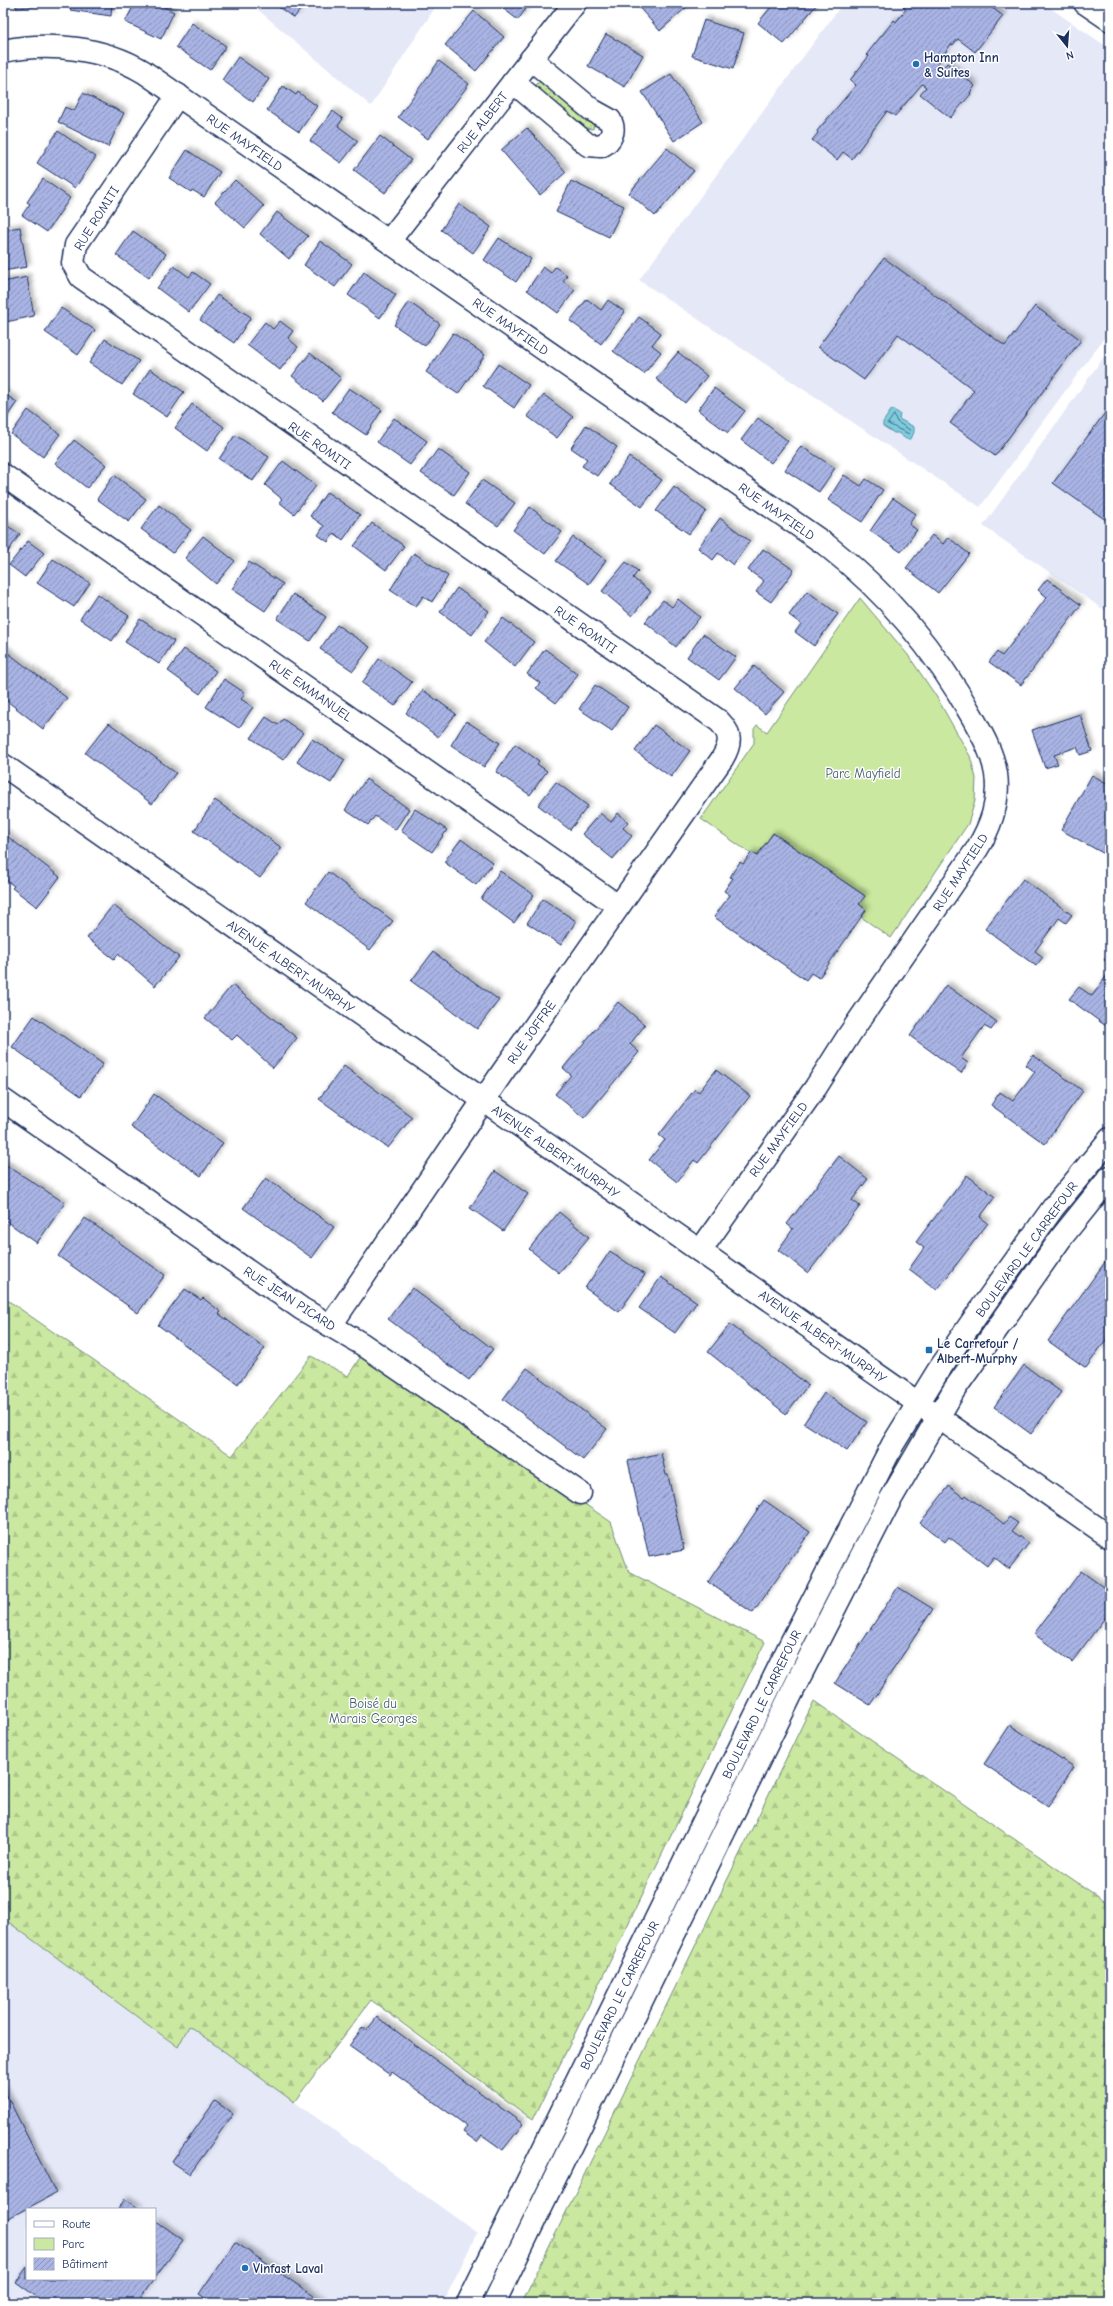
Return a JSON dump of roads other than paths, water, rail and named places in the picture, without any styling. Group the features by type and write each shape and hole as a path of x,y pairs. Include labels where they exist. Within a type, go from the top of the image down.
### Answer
{"street":[{"name":"RUE ALBERT","path":"389,241 575,3"},
{"path":"1085,3 1110,20"},
{"name":"RUE MAYFIELD","path":"3,51 26,47 53,46 100,55 136,67 178,95 840,556 882,596 934,655 965,703 993,761 996,774 996,798 991,823 985,836 849,1035 816,1087 700,1251"},
{"path":"513,82 588,145 601,146 608,140 613,131 610,120 592,110 531,59"},
{"name":"RUE ROMITI","path":"178,95 76,245 73,263 81,277 719,721 727,730 730,740"},
{"name":"RUE EMMANUEL","path":"3,475 618,906"},
{"name":"RUE JOFFRE","path":"331,1325 618,906 722,759 730,740"},
{"name":"AVENUE ALBERT-MURPHY","path":"3,765 938,1416 1110,1538"},
{"name":"RUE JEAN PICARD","path":"3,1100 302,1309 362,1344 580,1493"},
{"name":"BOULEVARD LE CARREFOUR","path":"468,2303 792,1641 893,1444 918,1403 985,1303 1040,1226 1110,1139"},
{"name":"BOULEVARD LE CARREFOUR","path":"494,2303 858,1560 938,1416 1061,1238 1110,1177"}],"water":[{"path":"892,409 900,414 899,419 914,427 914,432 911,439 906,439 898,433 894,433 883,426 883,422"}],"place":[{"name":"Hampton Inn & Suites","path":"916,64"},
{"name":"Le Carrefour / Albert-Murphy","path":"929,1350"},
{"name":"Vinfast Laval","path":"245,2268"}],"park label":[{"name":"Parc Mayfield","path":"863,773"},
{"name":"Boisé du Marais Georges","path":"373,1710"}]}
